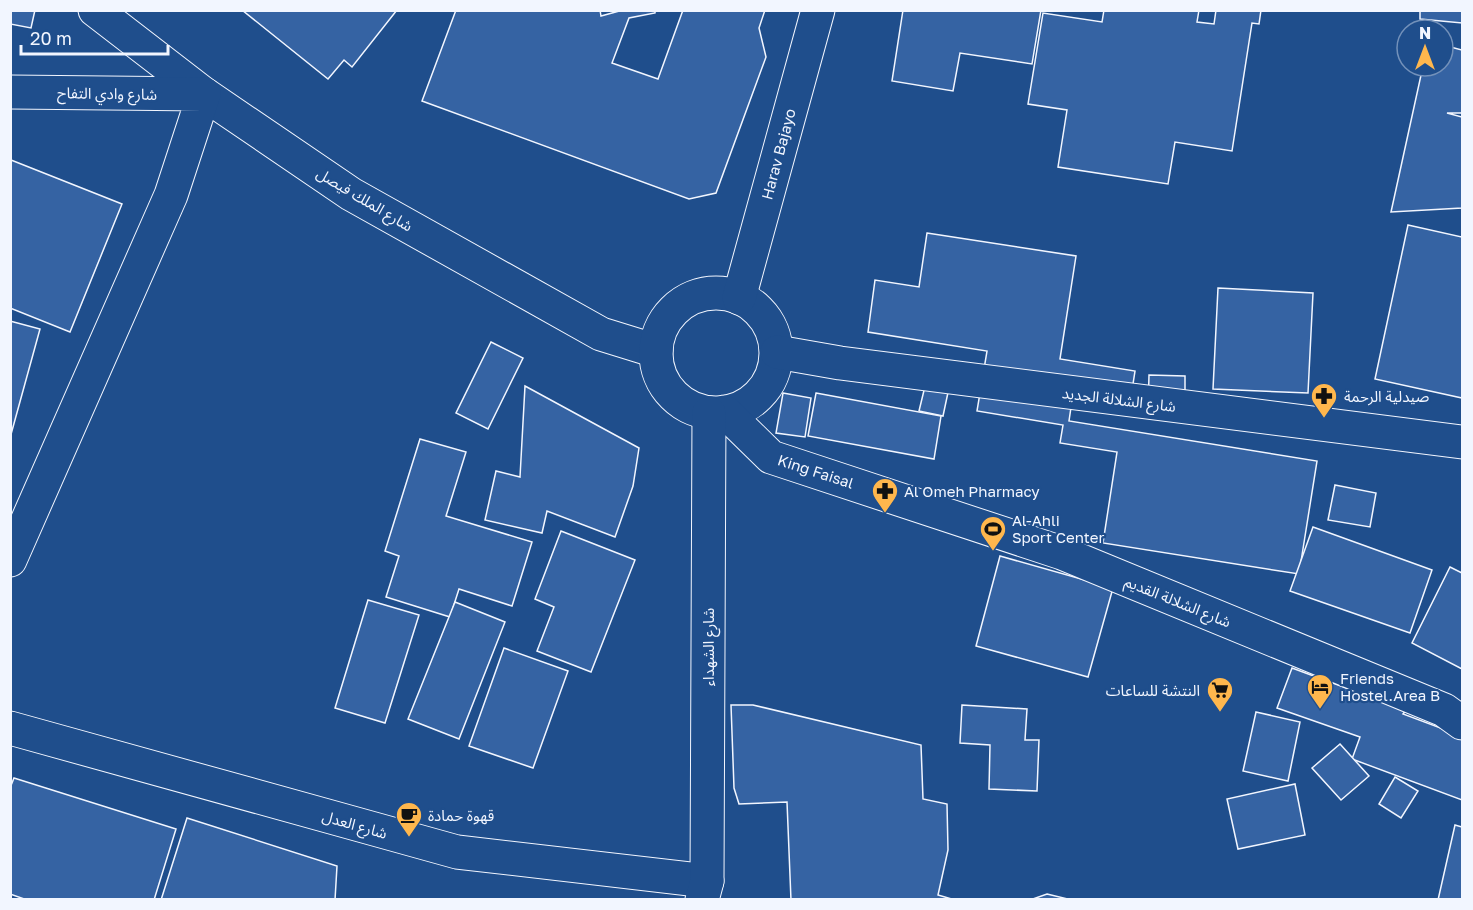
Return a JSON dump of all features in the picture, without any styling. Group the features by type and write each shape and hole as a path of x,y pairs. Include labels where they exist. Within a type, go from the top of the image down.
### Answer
{"street":[{"name":"شارع الملك فيصل","path":"95,10 204,94 351,194 601,334 656,351"},
{"name":"Harav Bajayo","path":"739,298 818,10"},
{"name":"شارع وادي التفاح","path":"10,92 204,94"},
{"path":"10,560 171,195 204,94"},
{"path":"720,294 739,298 754,307 766,319 774,334 777,352 774,369 767,385 749,403 717,413 676,398 665,384 658,369 656,351 660,332 669,316 683,303 701,295 720,294"},
{"name":"شارع الشلالة الجديد","path":"777,352 840,363 1462,442"},
{"name":"King Faisal","path":"717,413 771,456 887,494"},
{"name":"شارع الشهداء","path":"708,894 717,413"},
{"name":"شارع الشلالة القديم","path":"887,494 1073,558 1444,710 1462,723"},
{"name":"شارع العدل","path":"10,728 458,852 708,894"}],"building":[{"path":"10,10 35,10 31,28 10,24"},
{"path":"242,10 397,10 352,67 344,60 328,79"},
{"path":"456,10 600,10 601,16 623,10 655,10 655,13 629,18 612,63 658,79 683,10 765,10 759,28 766,57 716,193 689,199 422,101"},
{"path":"903,10 1041,10 1032,64 960,53 953,91 892,81"},
{"path":"1104,10 1199,10 1197,22 1214,24 1216,10 1261,10 1259,24 1252,23 1232,151 1175,142 1168,184 1058,167 1067,110 1028,104 1043,13 1102,22"},
{"path":"1420,10 1462,10 1462,23 1455,22 1455,18 1420,18"},
{"path":"1455,48 1462,50 1462,113 1447,113 1462,117 1462,208 1391,212 1420,78 1455,78"},
{"path":"11,160 122,204 70,332 10,308"},
{"path":"1408,225 1462,237 1462,398 1375,379"},
{"path":"927,233 1076,256 1060,359 1135,371 1130,403 1073,394 1069,421 1317,461 1299,574 1103,543 1117,452 1060,443 1063,425 977,411 987,351 868,332 875,280 919,287"},
{"path":"1218,288 1313,293 1308,393 1213,389"},
{"path":"10,321 40,329 10,438"},
{"path":"491,342 523,358 488,429 456,413"},
{"path":"1149,375 1185,376 1185,411 1148,411"},
{"path":"927,378 950,383 943,416 919,411"},
{"path":"525,386 639,448 633,486 615,537 547,511 542,533 485,520 496,471 520,477"},
{"path":"783,393 811,398 805,437 776,433"},
{"path":"816,393 941,416 934,459 808,436"},
{"path":"420,439 466,452 446,516 532,542 512,606 459,589 450,617 386,597 399,556 385,551"},
{"path":"1335,485 1376,493 1370,527 1328,520"},
{"path":"1313,527 1432,570 1410,633 1290,591"},
{"path":"561,531 635,560 591,672 537,651 554,607 535,599"},
{"path":"1000,556 1113,588 1088,677 976,646"},
{"path":"1450,567 1462,573 1462,669 1412,643"},
{"path":"368,600 419,615 385,723 335,708"},
{"path":"455,602 505,622 459,739 408,719"},
{"path":"504,648 568,671 533,768 469,746"},
{"path":"1292,668 1406,710 1403,714 1462,736 1462,800 1352,759 1360,737 1277,708"},
{"path":"731,705 753,705 921,745 923,799 947,804 948,850 938,895 955,900 791,900 787,802 739,804 734,788"},
{"path":"962,705 1027,709 1025,740 1039,740 1037,791 989,789 990,745 960,743"},
{"path":"1256,712 1300,722 1288,781 1243,771"},
{"path":"1340,744 1369,776 1341,800 1312,768"},
{"path":"1395,777 1418,791 1401,818 1379,804"},
{"path":"14,778 176,829 154,900 27,900 10,894 10,788"},
{"path":"1295,784 1305,835 1238,849 1227,799"},
{"path":"187,818 337,866 335,900 161,900"},
{"path":"1455,825 1462,827 1462,900 1438,900"},
{"path":"1047,894 1068,899 1068,900 1030,900"}],"place":[{"name":"صيدلية الرحمة","path":"1324,419"},
{"name":"Al Omeh Pharmacy","path":"885,514"},
{"name":"Al-Ahli Sport Center","path":"993,552"},
{"name":"Friends Hostel.Area B","path":"1320,710"},
{"name":"النتشة للساعات","path":"1220,713"},
{"name":"قهوة حمادة","path":"409,838"}]}
